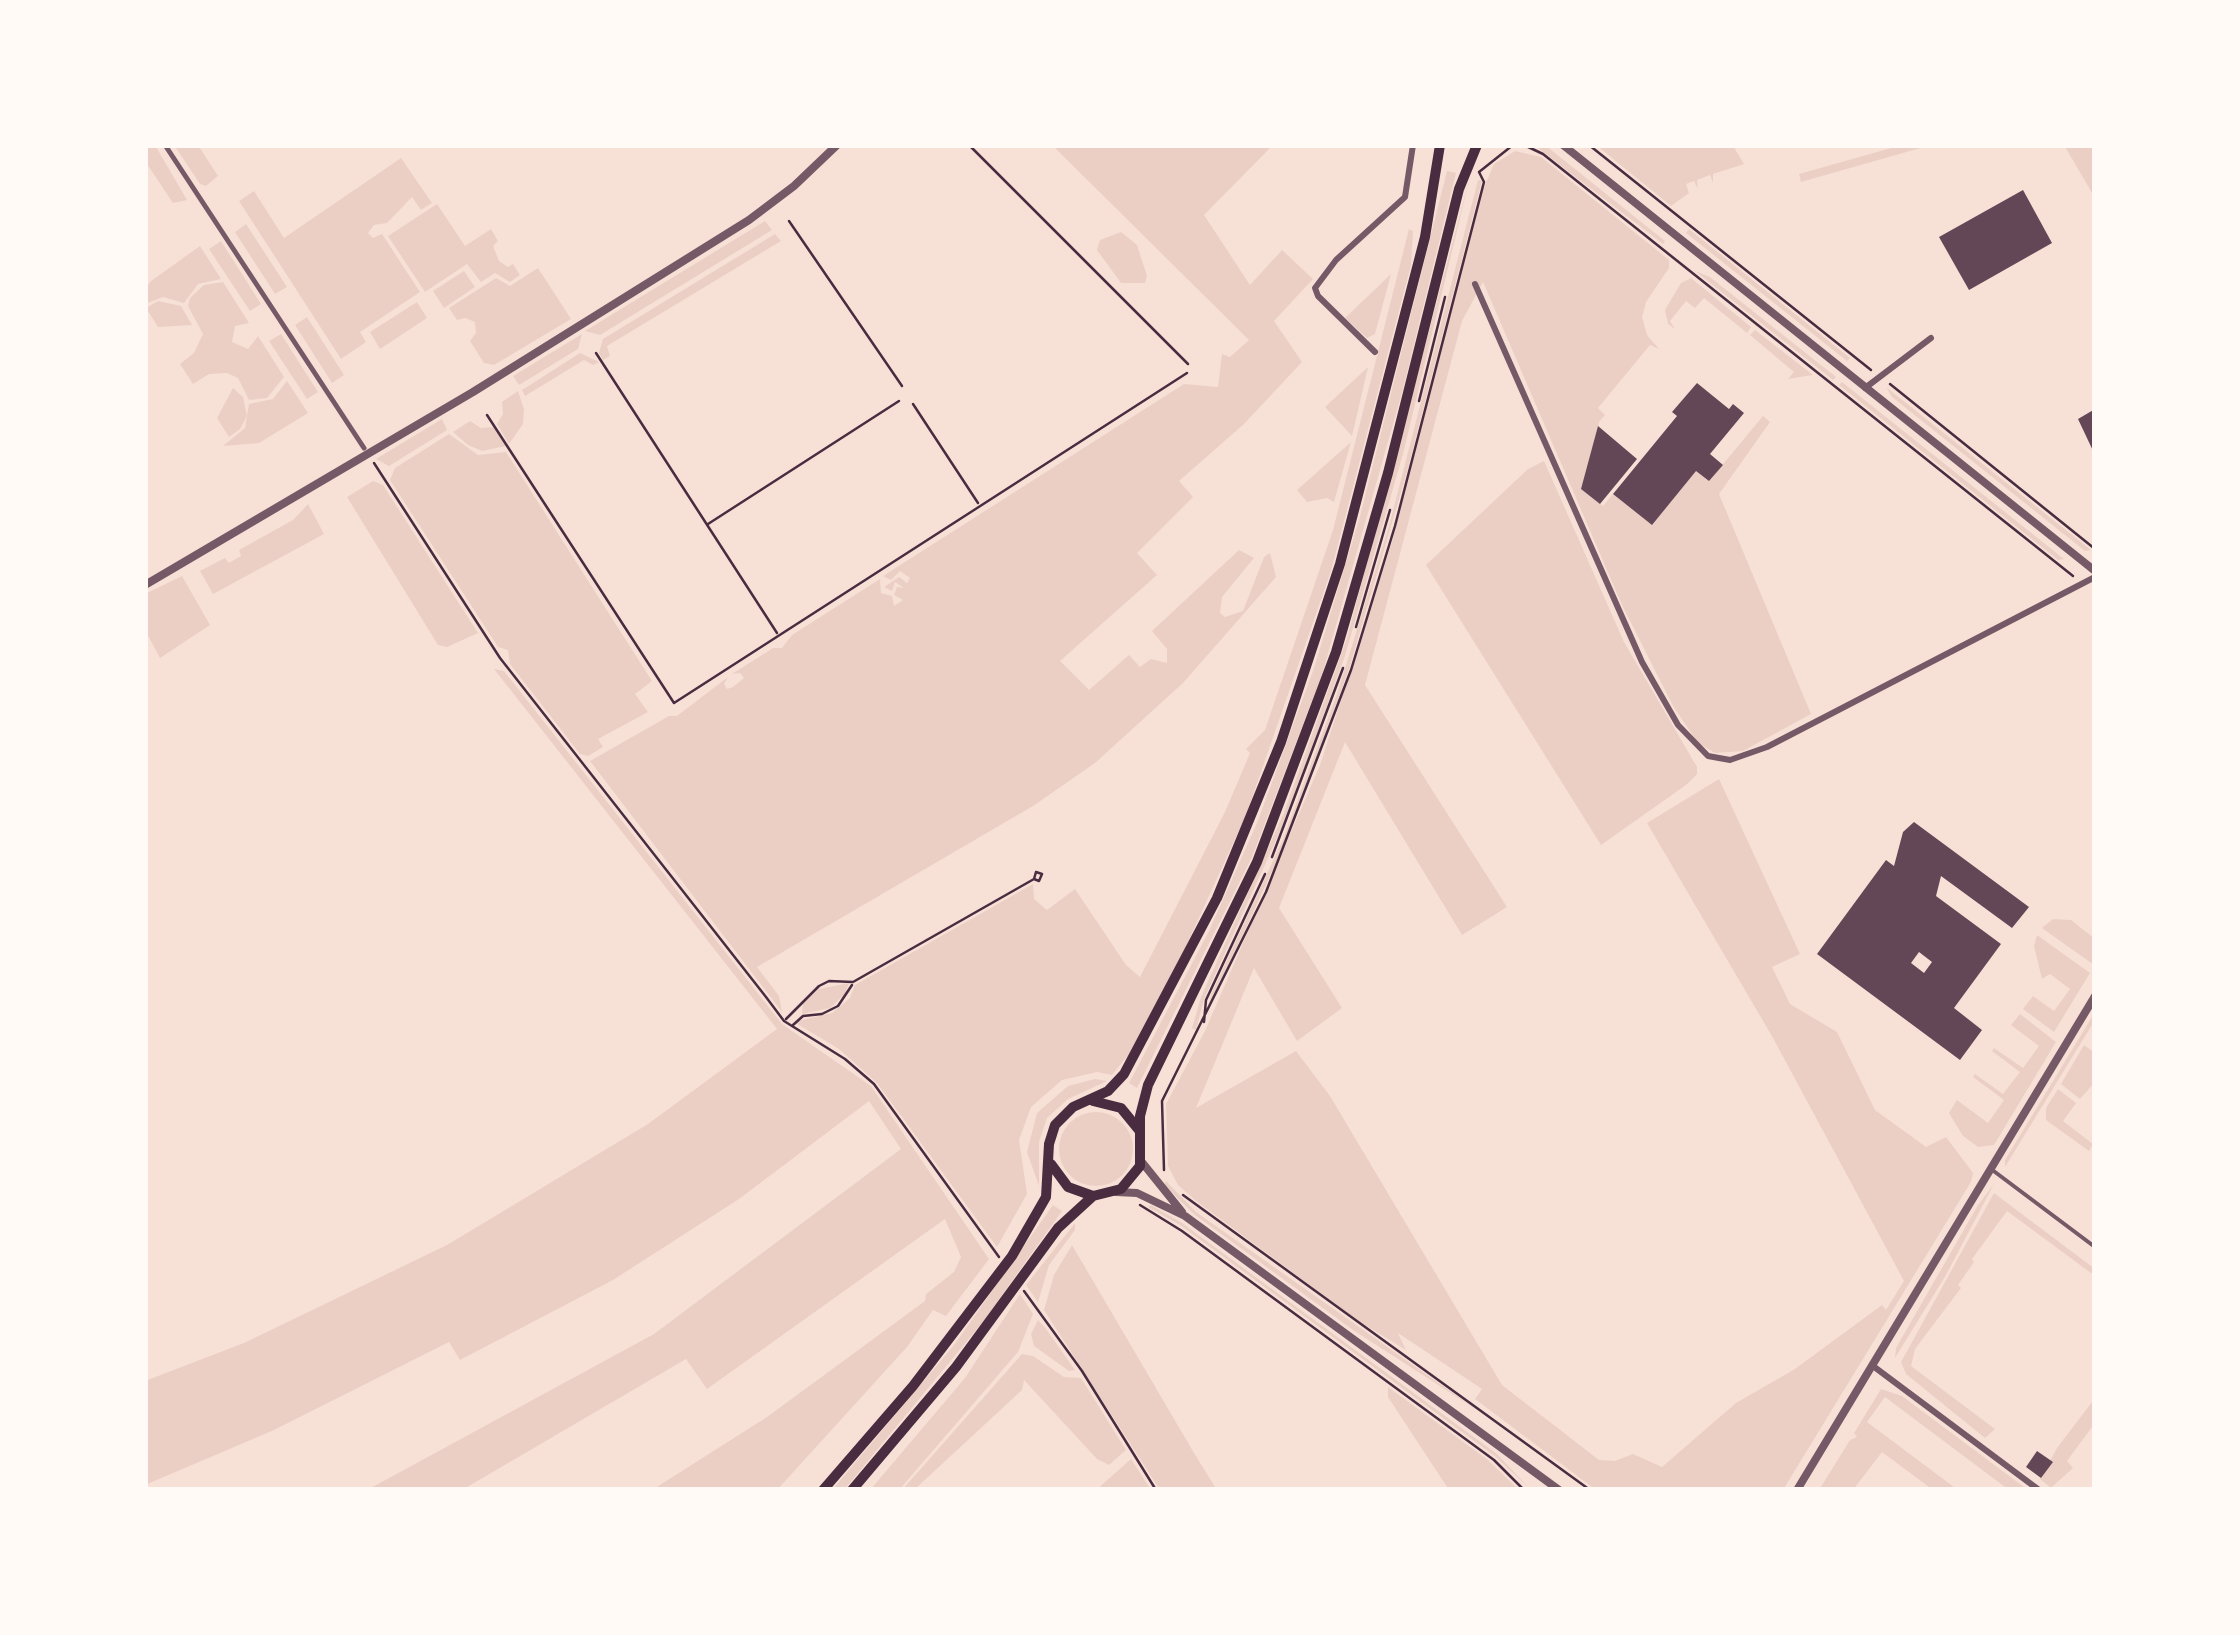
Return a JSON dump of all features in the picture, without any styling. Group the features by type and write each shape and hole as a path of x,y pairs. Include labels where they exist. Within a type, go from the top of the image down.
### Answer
{"main road":[{"path":"823,1490 913,1386 1012,1256 1046,1197 1051,1164 1048,1144 1055,1125 1068,1110 1118,1082 1150,1032 1224,881 1282,742 1360,492 1433,200 1440,145"},
{"path":"1051,1164 1068,1187 1093,1196 1116,1192 1132,1179 1142,1161 1140,1132 1148,1085 1249,880 1324,688 1383,491 1458,190 1477,145"},
{"path":"1087,1102 1116,1106 1140,1132"},
{"path":"852,1490 956,1367 1054,1234 1093,1196"}],"street":[{"path":"165,145 364,448"},
{"path":"145,586 457,402 749,220 794,186 837,145"},
{"path":"1375,352 1318,296 1315,288 1336,260 1405,197 1413,145"},
{"path":"1475,284 1642,662 1685,734 1700,750 1716,759 1730,760 1767,747 2095,574 1563,147"},
{"path":"1865,388 1932,338"},
{"path":"1797,1490 2095,996"},
{"path":"1142,1161 1185,1216"},
{"path":"1116,1192 1137,1193 1185,1216 1559,1490"},
{"path":"1873,1366 2039,1490"}],"lane":[{"path":"1990,1168 2095,1247"}],"path":[{"path":"969,145 1188,364"},
{"path":"1484,180 1476,171 1512,145"},
{"path":"1524,145 1543,154 2069,574"},
{"path":"1589,145 2095,549"},
{"path":"789,221 902,386"},
{"path":"596,353 779,635"},
{"path":"487,414 674,703 1187,373"},
{"path":"707,524 898,401"},
{"path":"913,404 979,505"},
{"path":"374,462 500,658 784,1021 844,1059 874,1084 974,1223"},
{"path":"792,1026 803,1016 822,1014 838,1006 853,982 1034,879"},
{"path":"784,1021 818,986 829,981 853,982"},
{"path":"1169,1178 1161,1106 1204,1024"},
{"path":"1159,1178 1165,1169"},
{"path":"1176,1188 1590,1490"},
{"path":"1138,1208 1182,1230 1494,1460 1524,1490"},
{"path":"1049,1326 1156,1490"}],"shaded area":[{"path":"145,145 155,145 187,200 173,203 145,161"},
{"path":"174,145 198,145 218,176 206,186 200,184"},
{"path":"1052,145 1273,145 1204,215 1250,285 1282,250 1313,279 1274,321 1302,362 1244,424 1179,481 1193,497 1137,553 1157,575 1060,661 1089,690 1129,655 1140,667 1151,659 1167,663 1167,649 1152,631 1239,550 1254,558 1222,597 1220,613 1225,617 1243,611 1264,557 1270,553 1276,577 1183,683 1095,763 1033,806 757,967 779,996 782,1012 590,761 669,716 677,716 728,677 724,684 727,689 733,687 744,678 740,673 732,674 773,648 782,648 792,635 880,579 881,593 892,596 894,606 903,600 894,595 897,587 904,588 895,582 892,591 884,587 899,577 907,583 910,578 900,571 891,580 883,576 1184,384 1218,387 1222,354 1230,357 1249,340"},
{"path":"1534,145 1545,145 1665,241 1663,244"},
{"path":"1596,145 1739,145 1735,149 1744,164 1713,174 1713,183 1710,175 1697,180 1698,189 1694,181 1686,184 1689,193 1671,206"},
{"path":"1902,145 1931,145 1801,182 1799,174"},
{"path":"2064,145 2095,145 2095,198"},
{"path":"1515,151 1541,157 1669,260 1669,268 1646,302 1642,317 1647,335 1659,349 1650,345 1598,408 1605,415 1599,422 1582,489 1603,506 1613,494 1696,471 1709,481 1763,416 1770,422 1719,494 1811,714 1743,751 1715,753 1698,743 1673,706 1622,605 1483,282 1462,321 1365,685 1507,907 1462,935 1345,742 1279,908 1342,1008 1297,1041 1254,968 1196,1108 1296,1051 1330,1096 1502,1385 1599,1460 1615,1461 1633,1454 1662,1467 1736,1403 1795,1369 1882,1305 1886,1310 1904,1281 1773,1038 1647,823 1719,779 1800,954 1772,967 1790,1004 1837,1032 1875,1110 1926,1147 1946,1137 1973,1173 1783,1490 1596,1490 1475,1399 1482,1389 1398,1333 1406,1350 1360,1322 1196,1201 1178,1185 1168,1166 1166,1104 1205,1031 1320,765 1392,542 1482,192 1494,164"},
{"path":"401,158 432,203 421,210 412,197 387,223 374,225 368,233 373,238 382,234 420,292 360,332 366,342 341,359 239,201 254,191 284,238"},
{"path":"1447,171 1456,173 1403,389 1322,675 1252,857 1137,1088 1129,1083 1209,931 1257,823 1313,671 1359,520"},
{"path":"1470,177 1403,454 1345,656 1287,816 1204,999 1196,1030 1192,1028 1201,997 1283,815 1347,638"},
{"path":"1478,180 1482,181 1407,472 1349,669 1286,841 1206,1015 1211,995 1283,839 1337,694 1389,526"},
{"path":"437,204 465,246 491,229 498,241 493,246 499,261 508,267 513,264 520,275 510,282 495,273 481,282 467,264 425,292 388,236"},
{"path":"765,221 772,230 600,335 585,331"},
{"path":"246,224 287,287 275,294 235,232"},
{"path":"1409,229 1413,231 1411,265 1331,571 1246,815 1182,955 1129,1054 1112,1075 1097,1072 1062,1080 1031,1107 1019,1140 1027,1194 997,1247 877,1083 839,1049 794,1022 832,1013 850,998 855,985 1033,884 1034,899 1047,910 1075,889 1126,965 1140,977 1225,812 1250,753 1246,749 1265,730 1333,530"},
{"path":"1689,229 1850,358 1847,361 1686,233"},
{"path":"1121,232 1137,245 1147,276 1145,283 1121,283 1097,250 1100,240"},
{"path":"775,234 781,241 607,346 610,356 603,360 599,353 603,339"},
{"path":"221,241 261,304 250,311 209,249"},
{"path":"200,246 221,279 198,284 184,303 163,297 145,304 145,289 151,281"},
{"path":"538,268 571,319 494,365 484,363 470,341 476,333 475,322 457,320 449,308 496,278 510,286"},
{"path":"464,271 475,287 444,308 433,291"},
{"path":"1695,271 1710,277 1836,377 1833,380"},
{"path":"1391,274 1375,334 1367,338 1345,318"},
{"path":"1691,278 1751,327 1747,333 1704,298 1695,308 1686,301 1670,321 1675,329 1668,324 1665,310 1681,283"},
{"path":"223,282 249,323 235,326 232,342 248,349 258,336 284,377 267,398 249,400 238,378 227,373 209,374 193,384 180,364 194,353 203,334 188,306 190,298 204,285"},
{"path":"158,301 181,306 192,325 158,327 146,308"},
{"path":"417,302 427,318 380,349 370,332"},
{"path":"307,317 344,375 332,383 295,325"},
{"path":"1755,330 1813,375 1788,379 1794,372 1750,335"},
{"path":"281,334 318,392 307,399 269,341"},
{"path":"582,334 578,349 519,385 513,376"},
{"path":"580,353 599,362 593,365 584,360 525,396 522,390"},
{"path":"1368,367 1352,436 1325,407"},
{"path":"287,381 308,413 259,443 223,446 245,428 249,404 273,399"},
{"path":"1842,382 2064,559 2058,560 1839,385"},
{"path":"1886,387 2091,550 2085,551 1892,397"},
{"path":"233,388 243,397 247,416 240,429 229,437 217,418"},
{"path":"518,391 524,409 523,424 509,444 497,424 503,414 502,402"},
{"path":"442,419 447,430 389,466 376,459"},
{"path":"470,421 481,428 493,427 506,446 482,451 468,445 453,432"},
{"path":"449,434 478,455 506,452 652,681 635,694 648,712 598,739 603,747 588,756 580,754 510,664 508,650 498,647 390,480 395,468"},
{"path":"1351,442 1334,502 1327,498 1307,502 1297,490"},
{"path":"1544,461 1624,642 1697,767 1697,774 1686,785 1601,845 1426,565 1528,469"},
{"path":"373,481 383,485 478,633 447,647 438,645 347,497"},
{"path":"308,504 324,534 213,594 200,571 225,558 229,563 241,556 239,550 293,520"},
{"path":"182,576 210,625 160,658 145,630 145,594"},
{"path":"494,669 504,671 782,1024 871,1086 989,1259 946,1316 933,1310 907,1347 777,1490 652,1490 767,1417 925,1301 926,1294 954,1272 961,1257 945,1219 707,1389 686,1359 462,1490 367,1490 654,1334 901,1149 869,1101 739,1199 613,1280 460,1360 449,1342 274,1430 145,1485 145,1381 244,1343 447,1245 648,1124 777,1029"},
{"path":"2053,919 2071,920 2095,939 2094,965 2042,928"},
{"path":"2037,935 2090,973 2054,1032 2023,1009 2033,996 2054,1011 2070,989 2050,974 2042,979 2034,946"},
{"path":"849,983 845,994 830,1008 802,1014 803,1004 819,989"},
{"path":"2095,1012 2095,1020 2005,1167 2005,1160"},
{"path":"2020,1014 2056,1042 1994,1145 1978,1147 1963,1136 1949,1113 1957,1100 1988,1123 2004,1100 1973,1077 1975,1074 2003,1094 2020,1072 1992,1051 1994,1048 2023,1068 2039,1046 2011,1025"},
{"path":"2084,1045 2095,1053 2095,1082 2080,1099 2061,1084"},
{"path":"1095,1079 1107,1081 1068,1099 1047,1118 1039,1142 1039,1186 1027,1152 1037,1113 1068,1086"},
{"path":"2058,1089 2076,1103 2063,1121 2093,1144 2089,1151 2046,1120 2046,1108"},
{"path":"1096,1112 1110,1114 1122,1123 1131,1135 1131,1163 1122,1175 1110,1184 1096,1186 1082,1184 1070,1175 1061,1163 1059,1149 1061,1135 1070,1123 1082,1114"},
{"path":"1166,1181 1196,1212 1477,1410 1353,1330 1195,1215 1164,1185"},
{"path":"1994,1184 1946,1275 1895,1358 1896,1348"},
{"path":"1994,1193 2095,1269 2095,1276 2007,1211 1972,1259 1974,1262 1958,1285 1961,1288 1915,1349 1911,1366 1995,1429 1985,1438 1906,1374 1901,1362"},
{"path":"1053,1205 1062,1211 982,1323 844,1490 832,1490 954,1345"},
{"path":"1151,1205 1182,1223 1497,1454 1530,1489 1496,1457 1180,1225 1148,1207"},
{"path":"1075,1223 1075,1230 1049,1265 1038,1302 1026,1285"},
{"path":"1072,1245 1217,1490 1160,1490 1044,1310 1054,1275"},
{"path":"1020,1294 1033,1314 1018,1352 899,1490 870,1490 965,1378"},
{"path":"1038,1320 1075,1370 1069,1371 1034,1346 1031,1334"},
{"path":"1022,1354 1033,1356 1064,1377 1081,1378 1126,1450 1109,1465 1097,1459 1024,1380 1022,1390 914,1490 902,1490"},
{"path":"1388,1387 1488,1460 1519,1490 1449,1490 1388,1397"},
{"path":"1881,1389 1902,1396 2028,1490 2009,1490 1885,1397 1867,1422 1958,1490 1933,1490 1882,1452 1853,1490 1819,1490 1850,1440 1857,1437 1854,1433"},
{"path":"2095,1398 2095,1423 2067,1461 2073,1468 2051,1488 2040,1479 2057,1448"},
{"path":"1131,1459 1151,1490 1096,1490"}],"building":[{"path":"2023,190 2052,243 1969,290 1939,237"},
{"path":"1697,383 1729,409 1733,404 1744,413 1710,454 1723,465 1709,481 1696,471 1652,525 1613,494 1677,416 1672,412"},
{"path":"2095,409 2095,455 2078,419"},
{"path":"1598,426 1637,459 1600,504 1581,489"},
{"path":"1914,822 2029,907 2012,928 1941,876 1936,896 2001,944 1954,1008 1982,1030 1960,1060 1817,954 1886,860 1894,866 1903,832","holes":["1919,952 1932,962 1924,973 1911,963"]},
{"path":"2037,1451 2053,1462 2041,1478 2026,1467"}]}
